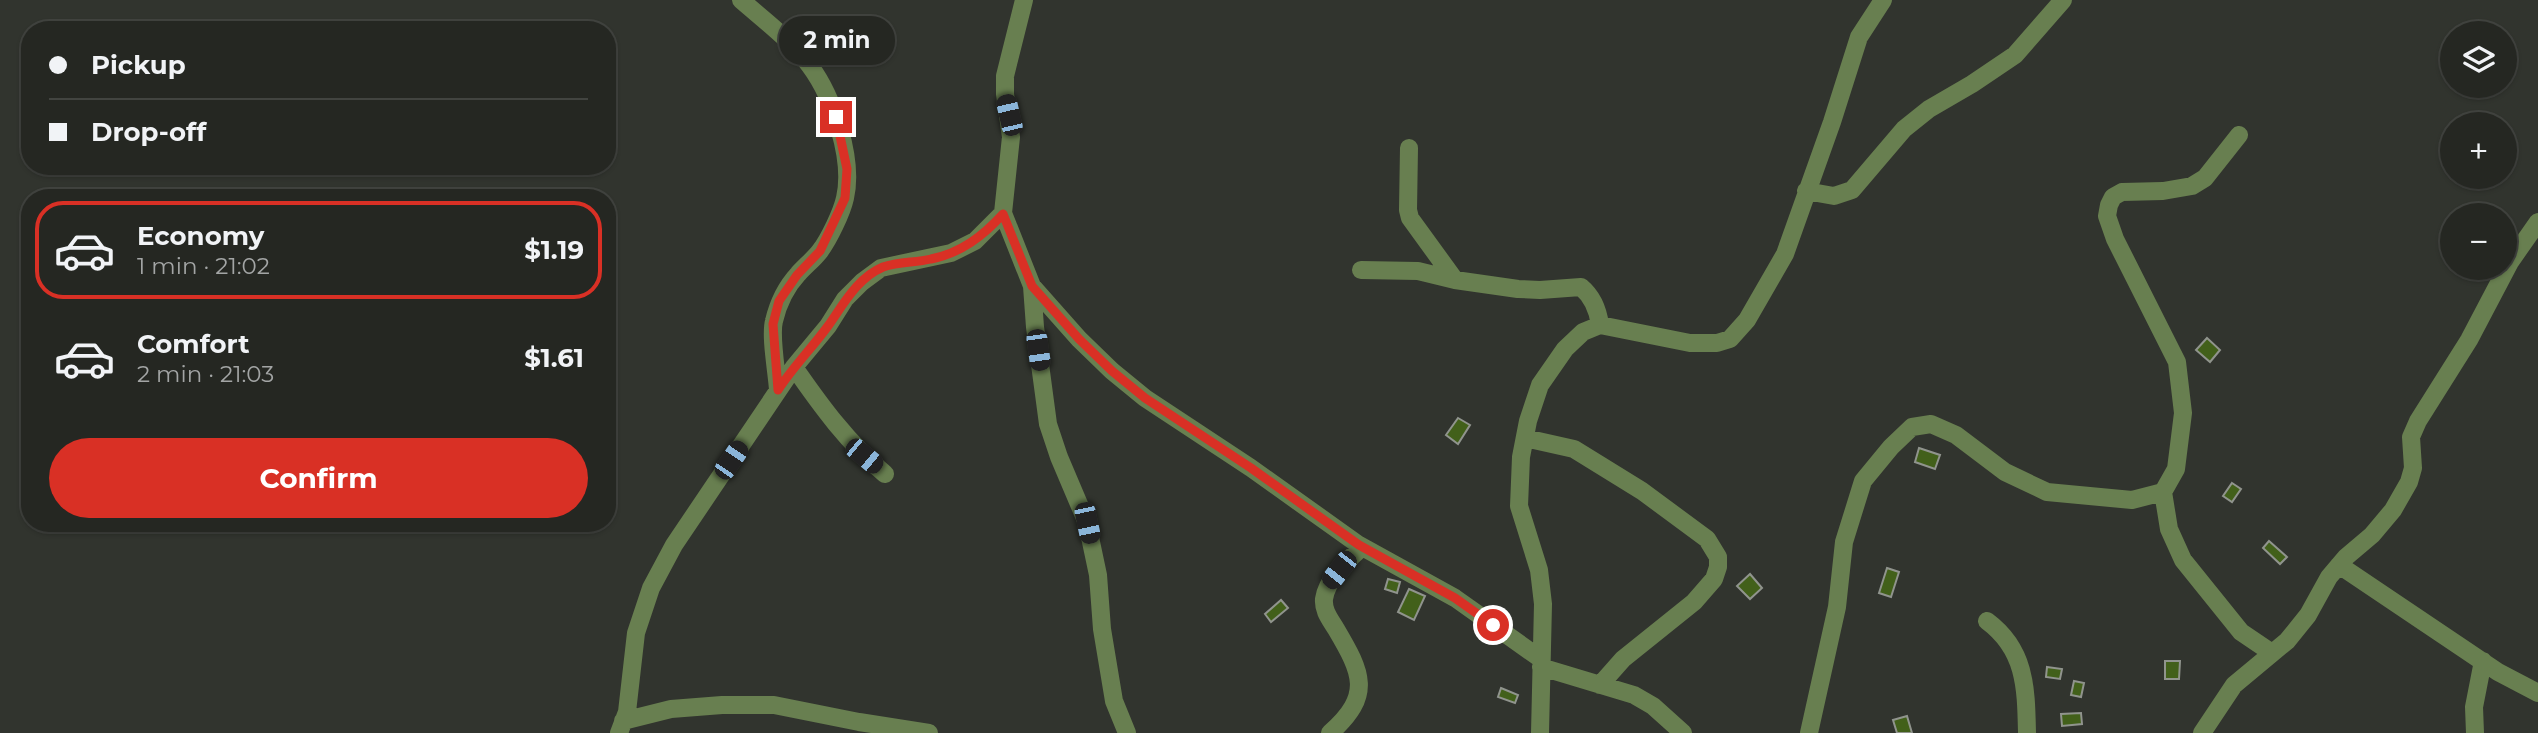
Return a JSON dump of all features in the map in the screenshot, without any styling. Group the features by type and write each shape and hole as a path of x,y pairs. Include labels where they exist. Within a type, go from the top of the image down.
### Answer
{"street":[{"path":"741,0 785,38 822,83 836,117 847,169 845,198 832,228 820,251 797,275 779,301 773,324 778,390"},
{"path":"1024,0 1005,76 1004,94 1011,137 1003,214 1032,286 1048,424 1087,523 1098,575 1102,629 1114,701 1127,733"},
{"path":"1540,733 1543,604 1539,570 1519,506 1521,457 1540,385 1565,349 1583,332 1600,325 1690,343 1717,343 1730,339 1747,320 1786,254 1859,37 1883,0"},
{"path":"1806,191 1834,196 1852,190 1904,129 1929,109 2015,55 2063,0"},
{"path":"2239,135 2212,170 2192,186 2163,191 2122,192 2113,197 2107,216 2115,239 2177,362 2183,413 2176,469 2163,492 2169,529 2183,560 2241,632 2272,653"},
{"path":"1409,148 1410,218 1455,281"},
{"path":"621,727 627,712 636,634 651,588 674,545 794,367 828,326 845,299 881,268 906,261 929,260 951,253 975,241 1003,214"},
{"path":"2202,733 2234,685 2287,640 2308,615 2329,577 2372,535 2398,501 2409,482 2413,468 2411,437 2418,421 2469,340 2510,262 2538,222"},
{"path":"1361,270 1411,270 1455,281 1529,290 1581,287 1598,310 1600,325"},
{"path":"1032,286 1079,339 1145,398 1251,468 1362,547 1455,598 1541,663 1634,695 1653,706 1683,733"},
{"path":"794,367 842,433 885,474"},
{"path":"1809,733 1837,607 1844,542 1863,481 1891,447 1912,427 1931,424 1956,435 2005,472 2048,492 2132,500 2163,492"},
{"path":"1525,439 1574,449 1633,485 1707,539 1718,556 1714,579 1694,602 1623,659 1600,685"},
{"path":"1330,733 1344,721 1357,701 1361,685 1356,667 1325,611 1324,599 1328,584 1362,547"},
{"path":"2339,565 2483,661 2538,693"},
{"path":"1987,621 2004,634 2016,654 2024,678 2027,733"},
{"path":"2475,733 2474,707 2483,661"},
{"path":"621,727 671,709 774,705 929,733"}],"building":[{"path":"2207,338 2220,350 2210,362 2196,350"},
{"path":"1458,418 1470,425 1458,444 1446,435"},
{"path":"1919,448 1940,455 1935,469 1915,462"},
{"path":"2232,483 2241,489 2232,502 2223,496"},
{"path":"2269,541 2287,557 2280,564 2263,548"},
{"path":"1887,568 1899,572 1891,597 1879,593"},
{"path":"1750,574 1762,588 1750,599 1737,586"},
{"path":"1388,579 1400,582 1397,593 1385,589"},
{"path":"1409,589 1425,596 1414,620 1398,612"},
{"path":"1281,600 1288,608 1271,622 1265,614"},
{"path":"2165,661 2180,661 2179,679 2165,679"},
{"path":"2047,667 2062,669 2060,679 2046,677"},
{"path":"2074,681 2084,683 2081,697 2071,695"},
{"path":"1501,688 1518,695 1515,703 1498,697"},
{"path":"2081,713 2082,724 2062,726 2061,714"},
{"path":"1907,716 1912,733 1897,733 1893,720"}],"route":[{"path":"836,117 847,169 845,198 820,251 797,275 779,301 773,324 778,390 828,326 845,299 862,282 881,268 906,261 929,260 951,253 975,241 1003,214 1032,286 1112,371 1145,398 1251,468 1359,545 1455,598 1493,625"}]}
